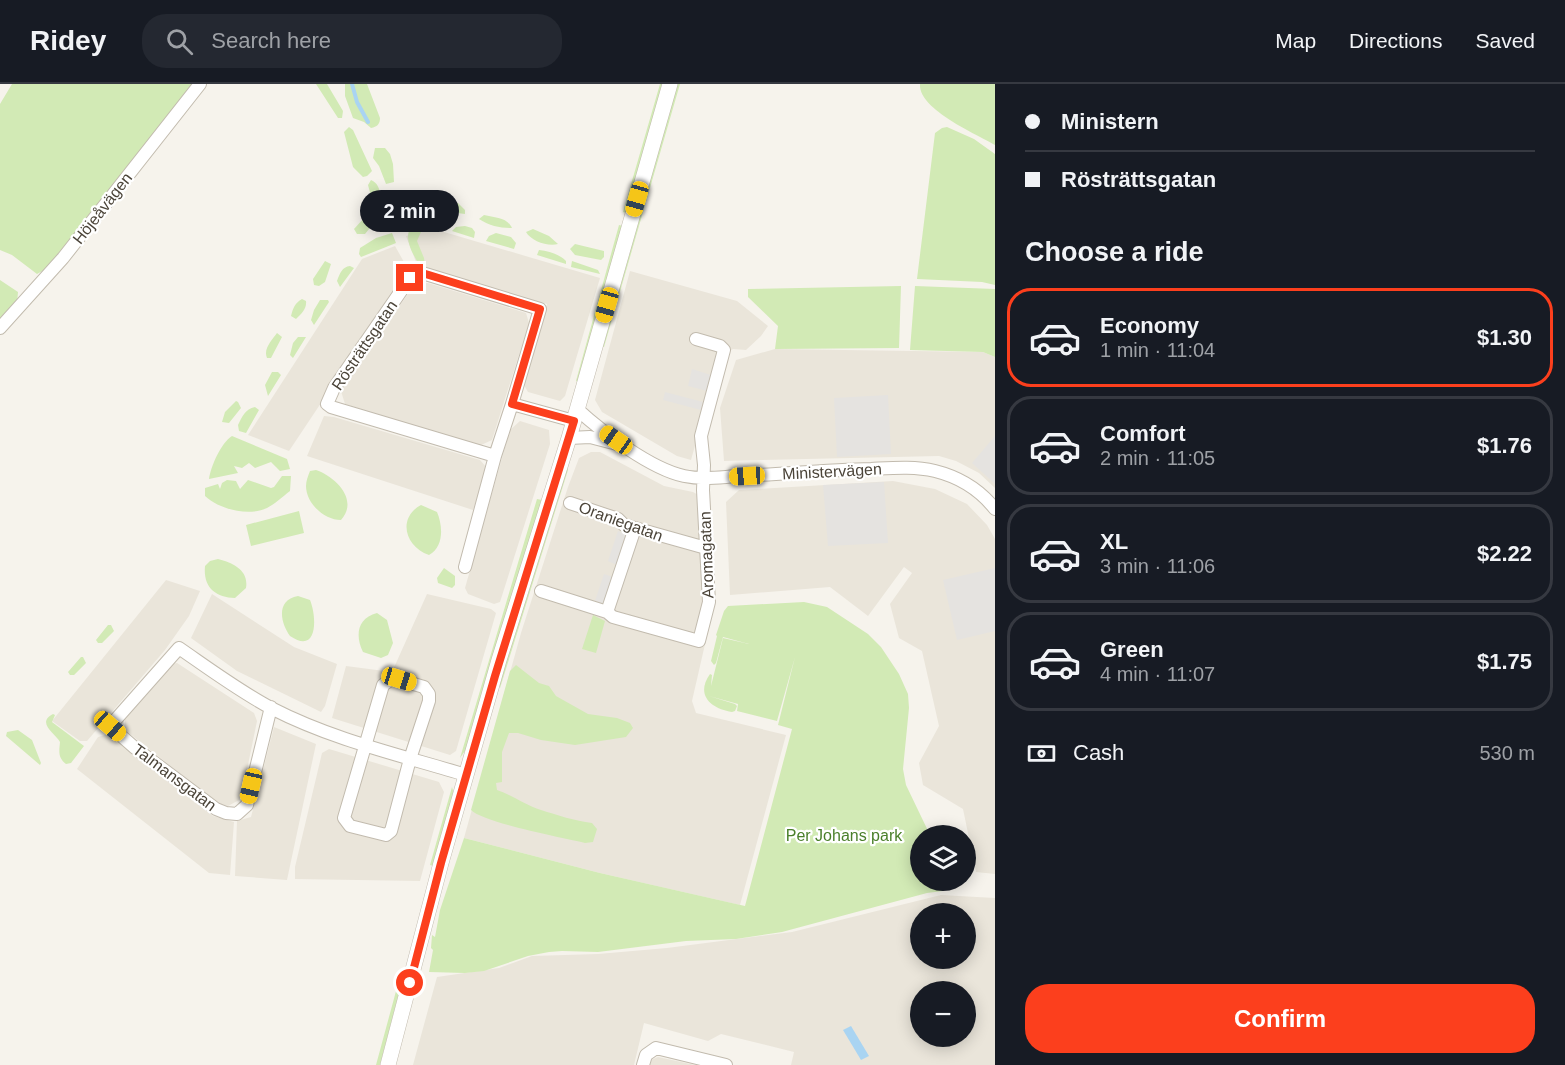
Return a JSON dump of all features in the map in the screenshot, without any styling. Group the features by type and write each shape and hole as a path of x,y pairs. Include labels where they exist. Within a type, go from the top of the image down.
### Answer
{"street":[{"name":"Höjeåvägen","path":"0,328 63,258 200,84"},
{"path":"388,1065 441,863 499,660 569,438 670,84"},
{"name":"Rösträttsgatan","path":"465,567 495,456 540,309 419,272 410,278 327,404 330,407 495,456"},
{"name":"Aromagatan","path":"542,591 607,612 613,617 699,641 709,602 701,436 724,350 720,346 696,339"},
{"path":"512,404 575,415"},
{"name":"Ministervägen","path":"575,415 671,473 703,478 920,468 944,474 965,483 980,493 995,509"},
{"name":"Ministervägen","path":"569,438 590,437 627,447"},
{"name":"Oraniegatan","path":"570,503 618,519 624,525 706,548"},
{"path":"607,612 634,528"},
{"name":"Talmansgatan","path":"271,707 247,805 237,814 225,813 216,809 135,748 110,726 179,648 271,707 321,730 364,746 466,775"},
{"path":"399,679 424,687 429,694 429,701 389,835 350,826 344,818 364,746 383,685 387,680 399,679"},
{"path":"643,1065 646,1054 656,1048 726,1065"}],"shaded area":[{"path":"434,229 600,278 565,396 560,401 528,392 524,385 547,304 418,267 406,236"},
{"path":"395,246 409,271 289,451 248,435 362,259"},
{"path":"630,271 737,301 768,326 746,350 733,349 720,356 691,460 677,456 602,412 595,400"},
{"path":"416,283 428,283 526,313 529,323 492,440 479,446 345,404 340,388"},
{"path":"775,349 983,352 995,357 995,488 979,473 956,461 939,456 724,461 720,408 736,360"},
{"path":"692,369 711,375 707,391 688,386"},
{"path":"665,392 703,402 701,410 663,400"},
{"path":"888,395 891,454 837,457 834,398"},
{"path":"324,416 480,460 487,468 473,510 307,456"},
{"path":"520,421 549,430 550,444 500,602 494,604 468,594 465,588 510,430"},
{"path":"995,436 995,484 972,463"},
{"path":"591,452 600,452 664,486 693,492 700,496 711,618 692,701 696,713 786,735 740,905 600,873 464,838 521,633 568,487 579,458"},
{"path":"893,481 935,489 967,504 987,525 995,539 995,874 976,872 976,825 966,825 963,809 923,785 919,763 939,726 922,651 899,638 890,604 912,573 904,567 868,616 830,587 730,595 726,502 739,490"},
{"path":"884,482 888,543 828,546 823,485"},
{"path":"618,531 627,535 617,565 608,561"},
{"path":"995,568 995,631 957,640 943,580"},
{"path":"604,574 613,577 604,604 595,601"},
{"path":"166,580 200,591 189,616 165,650 87,741 80,741 52,721"},
{"path":"212,594 294,647 337,664 325,706 321,712 237,671 191,638"},
{"path":"427,594 491,609 496,613 456,751 450,755 332,718 346,666 392,672"},
{"path":"177,663 254,713 257,721 241,799 228,806 216,802 125,730 125,717 167,665"},
{"path":"274,727 316,744 287,880 235,876 237,821 251,817"},
{"path":"109,734 213,816 234,822 230,875 209,873 77,769 98,737"},
{"path":"329,749 439,782 444,792 420,881 295,879 295,867 322,753"},
{"path":"941,895 995,898 995,1065 791,1065 794,1052 721,1034 708,1041 644,1023 634,1065 413,1065 437,977 499,968 532,956 598,954 667,948 792,932"},
{"path":"658,1057 695,1065 650,1065 651,1060"}],"green space":[{"path":"12,84 193,84 46,269 37,274 12,255 0,250 0,104"},
{"path":"316,84 327,84 343,111 342,118 338,118"},
{"path":"345,84 367,84 380,118 376,126 371,128 364,122 353,118 345,96"},
{"path":"660,84 663,84 626,213 623,212"},
{"path":"676,84 680,84 604,347 601,346"},
{"path":"920,84 995,84 995,145 950,120 928,103"},
{"path":"349,127 353,130 372,171 367,176 363,177 353,167 344,132"},
{"path":"947,127 974,139 995,154 995,285 982,282 917,279 935,133"},
{"path":"375,148 385,148 390,154 394,182 386,184 373,158"},
{"path":"371,180 377,184 380,191 383,203 382,213 365,234 357,234 354,229 374,207 368,185"},
{"path":"405,192 431,200 458,203 465,210 465,214 435,210 409,210 396,202 397,194"},
{"path":"484,215 504,220 512,228 495,226 479,219"},
{"path":"424,219 429,221 433,227 421,232 417,241 425,266 420,266 412,252 408,233 416,223"},
{"path":"619,225 623,226 578,382 576,381"},
{"path":"456,227 472,228 475,232 474,238 452,231"},
{"path":"533,229 549,236 558,244 549,245 536,241 526,232"},
{"path":"392,233 396,243 361,257 360,248 376,238"},
{"path":"496,233 511,237 516,243 514,249 486,241 489,236"},
{"path":"575,244 604,251 604,257 601,260 575,255 570,249"},
{"path":"539,250 557,255 566,261 566,264 537,255"},
{"path":"325,261 331,264 325,282 319,286 314,285 313,279"},
{"path":"572,261 598,270 600,274 571,267"},
{"path":"350,266 354,268 340,287 337,281 340,273"},
{"path":"0,280 18,292 17,303 0,324"},
{"path":"901,286 899,348 775,349 778,326 748,297 748,289"},
{"path":"915,286 995,289 995,357 983,352 910,350"},
{"path":"302,299 306,301 306,306 296,319 291,316 296,304"},
{"path":"320,300 329,302 314,325 311,320"},
{"path":"277,333 282,337 271,358 267,358 267,348"},
{"path":"298,337 306,337 293,358 290,355 293,343"},
{"path":"272,372 278,372 281,375 268,396 265,385"},
{"path":"236,401 241,408 229,423 222,422 225,412"},
{"path":"255,407 259,410 246,433 239,431 238,425 242,416 246,411"},
{"path":"232,436 287,459 290,469 280,471 271,462 255,468 249,463 242,468 234,466 238,473 209,479 217,455"},
{"path":"567,468 568,470 500,688 498,684"},
{"path":"316,470 331,478 343,490 348,505 341,520 322,514 309,498 307,480 310,471"},
{"path":"282,476 291,476 290,491 259,511 243,512 226,508 205,496 205,488 218,484 220,489 222,483 227,480 236,481 240,489 248,480 271,488"},
{"path":"537,499 542,500 467,748 460,758"},
{"path":"421,505 437,512 440,524 440,542 429,555 414,546 407,532 409,517"},
{"path":"299,511 304,533 251,546 246,525"},
{"path":"218,559 239,568 245,576 246,588 235,598 222,596 208,585 205,566 210,561"},
{"path":"444,568 455,576 455,585 452,588 438,583 437,578"},
{"path":"298,596 310,600 314,615 313,632 306,641 299,641 290,636 282,618 286,602"},
{"name":"Per Johans park","path":"804,602 827,607 868,634 881,647 899,674 908,694 909,708 903,769 906,785 925,825 910,825 910,891 943,891 927,893 782,932 736,939 686,941 598,952 549,952 528,956 484,971 429,972 433,950 431,948 432,935 435,937 440,910 464,838 600,873 745,906 792,729 778,725 795,657 777,721 737,711 738,704 709,696 737,706 732,712 712,704 704,688 710,674 712,675 711,686 723,638 749,644 723,637 716,663 714,665 711,661 716,635 728,606"},
{"path":"377,613 387,620 393,643 388,655 381,658 363,652 359,640 362,623 370,615"},
{"path":"593,615 605,621 596,653 582,649"},
{"path":"108,625 111,625 114,631 102,643 98,643 96,640"},
{"path":"81,657 86,663 74,675 70,675 68,672"},
{"path":"516,665 539,683 549,686 556,696 588,714 617,718 630,723 633,728 626,737 575,745 509,733 502,752 502,782 496,783 497,790 541,810 592,823 597,829 593,842 585,843 525,830 491,820 471,810 510,671"},
{"path":"55,715 52,722 84,746 71,763 66,764 60,757 60,742 46,724 48,717"},
{"path":"18,730 32,740 40,765 6,736 7,732"},
{"path":"452,787 454,794 433,866 430,865"},
{"path":"402,969 405,970 380,1065 376,1065"}],"water":[{"path":"851,1026 869,1056 861,1060 843,1030"}],"waterway":[{"path":"352,84 357,102 368,122"}],"route":[{"path":"410,278 419,272 540,309 512,404 574,421 495,676 441,863 410,983"}]}
